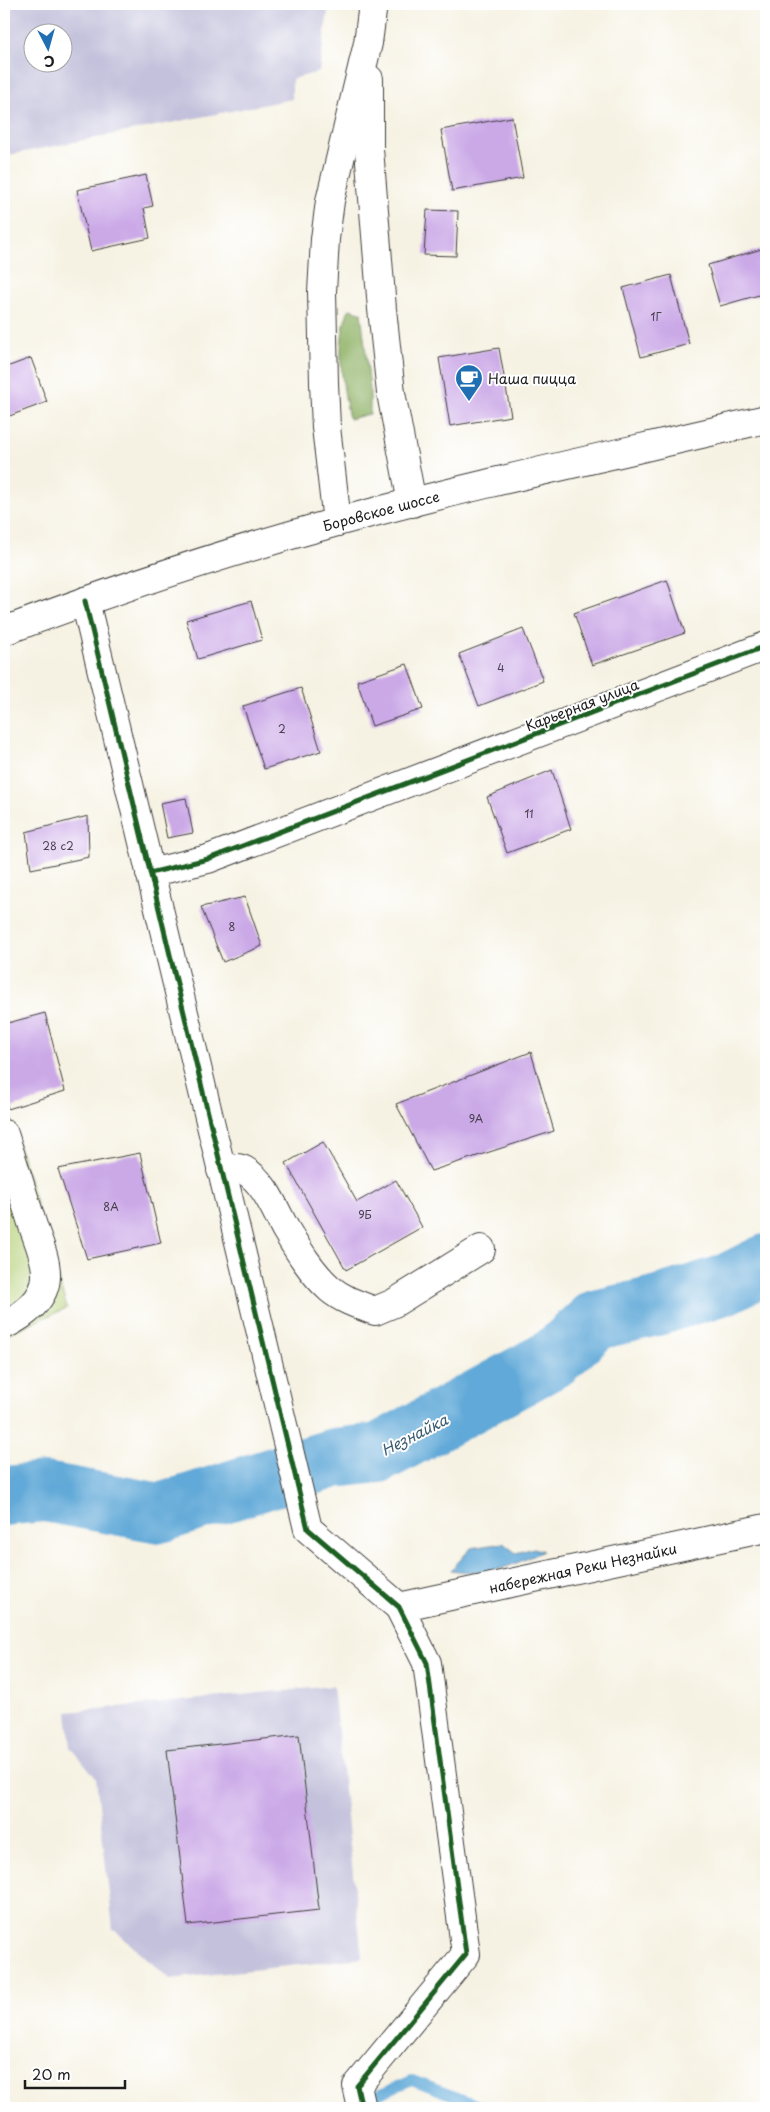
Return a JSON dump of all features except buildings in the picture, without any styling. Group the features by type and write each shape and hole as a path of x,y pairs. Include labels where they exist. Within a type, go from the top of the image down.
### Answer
{"street":[{"path":"337,522 326,427 324,383 322,292 325,239 338,161 368,43 373,4"},
{"path":"368,43 369,149 382,309 391,394 412,503"},
{"name":"Боровское шоссе","path":"4,631 85,601 202,562 337,522 766,419"},
{"path":"85,601 308,1529 399,1608 426,1663 466,1954 357,2086 362,2108"},
{"name":"Карьерная улица","path":"150,873 208,859 437,774 766,646"},
{"path":"4,1134 42,1252 47,1275 41,1292 32,1306 15,1320 4,1325"},
{"path":"222,1170 235,1168 245,1171 266,1191 287,1230 307,1261 330,1289 354,1304 375,1311 394,1302 481,1249"},
{"name":"набережная Реки Незнайки","path":"399,1608 766,1528"}],"shaded area":[{"path":"4,4 329,4 319,72 292,79 292,99 4,156"},
{"path":"333,1686 362,1958 170,1979 113,1929 96,1778 71,1747 67,1712"}],"green space":[{"path":"349,309 361,312 370,388 370,414 349,419 342,377 341,349 342,336"},
{"path":"4,1095 67,1308 4,1335"}],"water":[{"path":"503,1543 516,1553 534,1548 543,1551 499,1569 477,1572 451,1570 471,1548"}],"waterway":[{"name":"Незнайка","path":"4,1496 45,1492 160,1513 334,1458 379,1453 554,1358 596,1320 656,1306 724,1285 766,1264"},
{"path":"348,2108 412,2080 486,2108"}],"cycle path":[{"path":"85,601 308,1529 399,1607 427,1663 466,1954 357,2086 362,2108"},
{"path":"150,873 208,859 766,646"}],"place":[{"name":"Наша пицца","path":"469,402"}]}
